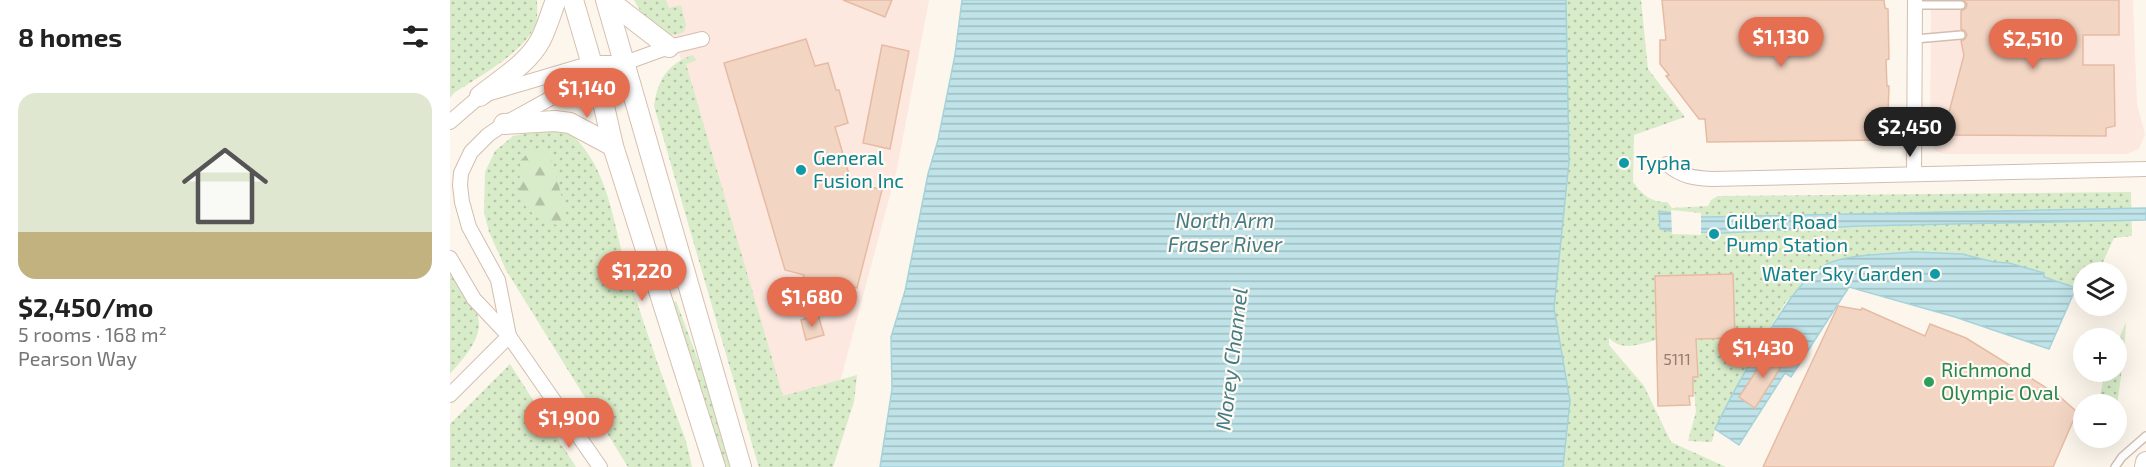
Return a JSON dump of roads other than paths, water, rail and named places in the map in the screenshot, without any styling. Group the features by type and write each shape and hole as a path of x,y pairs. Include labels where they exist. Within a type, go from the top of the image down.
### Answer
{"main road":[{"path":"480,96 535,48 556,0"},
{"path":"573,0 613,147 715,467"},
{"path":"607,0 669,47"},
{"path":"607,0 741,467"},
{"path":"504,124 555,121 570,123 613,147"},
{"path":"2145,467 2146,462"}],"street":[{"path":"1914,174 1915,3"},
{"path":"509,336 498,280 466,218 460,185 461,173 471,152 488,135 504,124 560,93 597,82 625,63 669,47 702,39"},
{"path":"450,122 480,96 592,63 625,63"},
{"path":"1667,164 1688,178 1892,176 2146,169"},
{"path":"450,258 474,299 509,336 600,467"},
{"path":"450,395 509,336"}],"lane":[{"path":"1915,3 1961,5"},
{"path":"1915,39 1961,35"},
{"path":"2115,467 2122,457 2146,436"}],"water":[{"name":"North Arm Fraser River","path":"962,0 1566,0 1569,162 1554,308 1570,401 1563,467 880,467 892,389 891,337 905,291 928,174 938,140 955,55"},
{"path":"2146,208 2146,220 1859,226 1723,233 1660,229 1659,211 1703,217"},
{"path":"1913,252 1962,254 1994,262 2009,263 2044,273 2044,277 2073,287 2073,295 2049,349 1955,317 1849,287 1791,377 1785,373 1739,445 1715,429 1740,380 1793,295 1817,270 1827,264 1845,258"}],"place":[{"name":"Typha","path":"1624,163"},
{"name":"General Fusion Inc","path":"801,170"},
{"name":"Gilbert Road Pump Station","path":"1714,234"},
{"name":"Water Sky Garden","path":"1935,274"},
{"name":"Richmond Olympic Oval","path":"1929,382"}],"water label":[{"name":"Morey Channel","path":"1232,359"}]}
